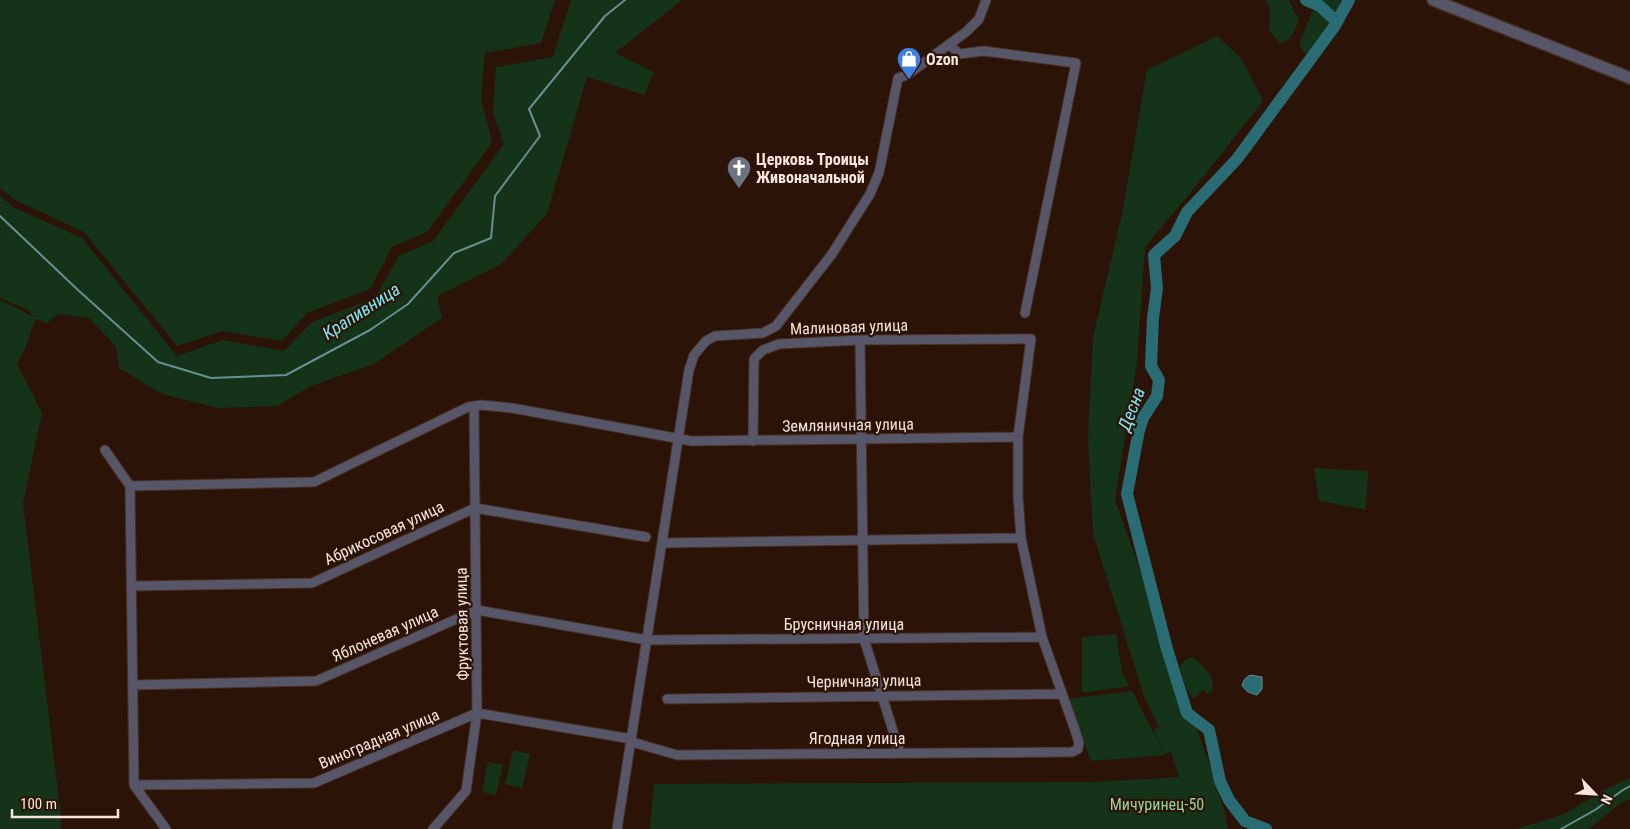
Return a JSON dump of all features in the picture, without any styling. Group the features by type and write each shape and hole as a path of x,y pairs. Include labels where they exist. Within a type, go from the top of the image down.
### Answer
{"street":[{"path":"617,829 689,370 694,355 706,341 715,336 763,333 776,326 832,254 870,194 879,173 898,78 907,75 966,32 979,19 986,0"},
{"path":"1433,0 1630,78"},
{"path":"949,44 960,54 984,51 1076,63 1025,312"},
{"name":"Малиновая улица","path":"753,441 754,358 763,350 779,344 860,340 1031,338 1018,438"},
{"path":"860,340 864,639 900,753"},
{"path":"130,486 314,482 474,406 512,408 678,439"},
{"name":"Фруктовая улица","path":"434,829 466,791 477,713 474,406"},
{"path":"1018,438 1018,496 1021,538 1042,637 1062,694"},
{"name":"Земляничная улица","path":"678,439 692,441 753,441 1018,438"},
{"path":"105,450 130,486 134,785 166,829"},
{"path":"475,508 646,538"},
{"name":"Абрикосовая улица","path":"131,586 312,583 475,508"},
{"path":"662,543 1021,538"},
{"path":"477,610 647,640"},
{"name":"Яблоневая улица","path":"132,685 316,681 477,610"},
{"name":"Брусничная улица","path":"647,640 1042,637"},
{"name":"Черничная улица","path":"667,700 882,695 1062,694"},
{"name":"Ягодная улица","path":"632,741 677,755 1072,752 1078,749 1080,744 1062,694"},
{"path":"477,713 632,741"},
{"name":"Виноградная улица","path":"134,785 314,783 477,713"}],"green space":[{"path":"0,0 555,0 541,43 485,53 481,98 492,143 427,232 392,247 370,289 307,313 282,341 222,331 177,346 84,232 15,200 0,188"},
{"path":"571,0 682,0 615,53 654,72 644,95 587,77 547,214 500,265 437,296 442,318 374,364 311,386 277,406 218,408 162,394 119,368 116,347 89,318 58,314 47,323 35,319 27,344 17,364 42,413 23,503 61,829 0,829 0,300 34,317 28,310 0,298 0,195 13,207 82,238 177,356 223,340 284,351 312,322 375,298 399,256 433,241 504,144 493,112 496,67 553,57"},
{"path":"1266,0 1289,0 1299,21 1290,39 1280,43 1269,31 1270,10"},
{"path":"1317,0 1341,0 1329,28 1311,53 1304,52 1299,45"},
{"name":"Мичуринец-50","path":"1217,36 1241,58 1263,101 1145,247 1137,362 1115,500 1209,763 1225,813 1228,829 650,829 654,784 1094,782 1179,777 1171,752 1165,754 1153,730 1159,727 1145,699 1093,534 1088,438 1093,337 1122,214 1147,70"},
{"path":"1314,468 1368,471 1366,510 1319,501"},
{"path":"1116,634 1122,672 1129,686 1082,693 1082,637"},
{"path":"1192,657 1207,671 1213,684 1213,690 1207,695 1204,690 1194,699 1186,688 1180,666 1185,660"},
{"path":"1132,691 1165,755 1091,761 1067,699"},
{"path":"513,750 530,754 522,788 505,784"},
{"path":"488,762 503,765 496,795 482,792"},
{"path":"1630,778 1630,799 1621,803 1589,829 1516,829 1564,814 1610,787"}],"water":[{"path":"1250,675 1262,677 1262,689 1257,695 1248,692 1242,685"}],"waterway":[{"name":"Крапивница","path":"0,216 158,362 211,378 286,375 370,330 408,304 454,253 491,238 495,196 540,136 529,109 605,16 625,0"},
{"name":"Крапивница","path":"1306,0 1320,6 1337,22"},
{"name":"Десна","path":"1266,829 1245,821 1229,800 1220,781 1209,730 1187,713 1167,649 1127,494 1139,430 1143,418 1157,396 1159,380 1151,366 1153,318 1157,288 1154,255 1175,236 1187,212 1237,159 1334,27 1349,0"},
{"path":"1561,829 1595,810 1630,786"}],"place":[{"name":"Ozon","path":"909,80"},
{"name":"Церковь Троицы Живоначальной","path":"739,189"}]}
